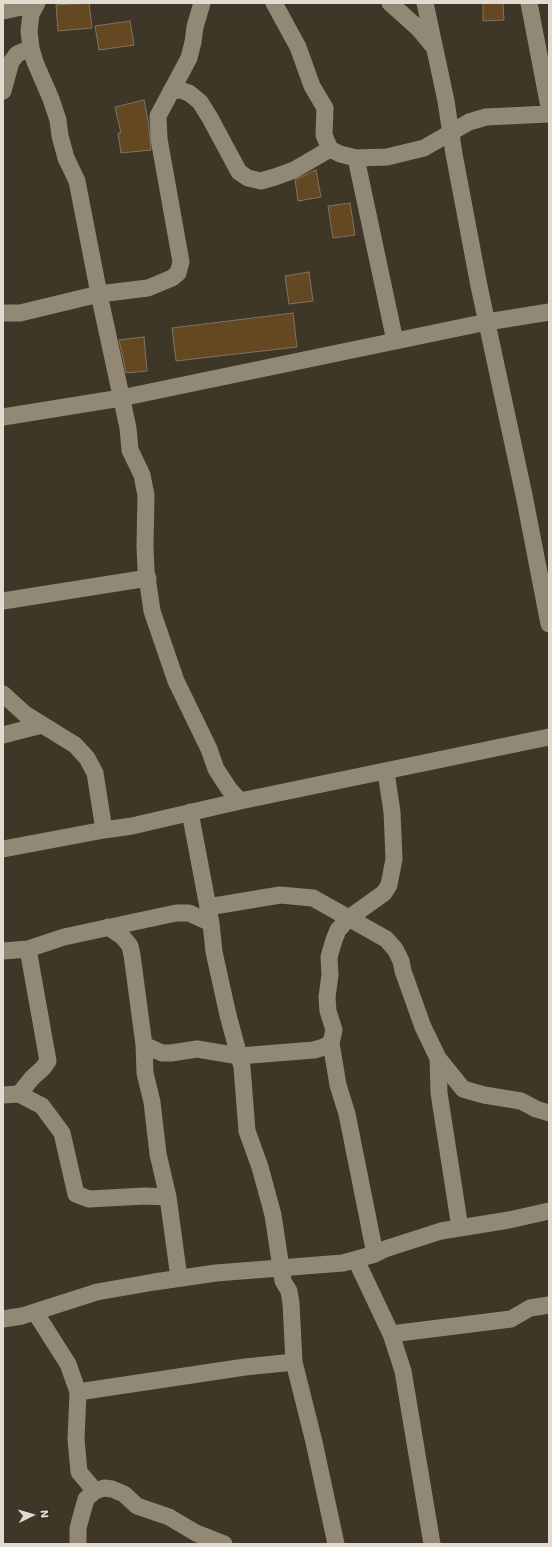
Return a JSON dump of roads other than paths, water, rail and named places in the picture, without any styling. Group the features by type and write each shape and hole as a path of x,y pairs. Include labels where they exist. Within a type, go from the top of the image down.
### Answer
{"street":[{"path":"3,313 20,313 98,294 148,288 172,278 178,273 181,262 159,139 158,116 189,58 195,27 202,3"},
{"path":"274,3 298,47 312,86 326,108 324,135 330,149 340,154 356,158 387,157 424,148 469,122 486,117 549,114"},
{"path":"390,3 419,29 435,48"},
{"path":"425,3 435,48 487,322 524,495 549,624"},
{"path":"529,3 549,107"},
{"path":"3,11 37,4"},
{"path":"37,4 31,14 29,31 31,48 58,120 60,136 66,158 77,181 98,294 128,428 130,450 142,475 146,495 145,546 152,611 176,681 209,749 220,777 240,801"},
{"path":"3,91 11,62 17,54 31,48"},
{"path":"171,91 180,90 189,93 200,102 239,172 248,178 261,181 275,177 294,170 330,149"},
{"path":"356,158 395,341"},
{"path":"3,417 121,398 487,322 549,312"},
{"path":"3,602 148,578"},
{"path":"3,694 25,714 75,745 86,758 95,772 104,830"},
{"path":"3,735 42,725"},
{"path":"3,849 132,826 240,801 386,772 549,737"},
{"path":"375,1254 347,1114 338,1085 331,1043 334,1030 328,1011 327,997 330,975 329,957 338,930 349,918 384,893 389,885 394,859 392,812 386,772"},
{"path":"190,812 210,915 214,952 228,1015 242,1067 247,1131 260,1167 273,1215 283,1281 289,1291 291,1303 294,1362 314,1442 336,1544"},
{"path":"3,951 28,949 49,941 176,913 210,915 280,895 313,898 386,939 395,949 401,961 403,971 423,1027 438,1058 463,1089 484,1095 521,1101 536,1109 549,1113"},
{"path":"108,928 122,936 130,946 144,1045 145,1073 152,1102 158,1154 168,1197 179,1278"},
{"path":"11,1095 43,1068 48,1061 28,949"},
{"path":"144,1045 162,1053 197,1049 239,1056 314,1050 324,1048 331,1043"},
{"path":"438,1058 439,1093 460,1228"},
{"path":"11,1095 42,1106 62,1133 76,1194 89,1199 145,1196 168,1197"},
{"path":"3,1319 22,1316 97,1292 179,1278 216,1273 343,1263 375,1254 385,1249 441,1230 509,1220 549,1211"},
{"path":"356,1260 391,1334 403,1371 432,1544"},
{"path":"391,1334 511,1319 530,1308 549,1305"},
{"path":"35,1312 68,1364 78,1392 76,1439 78,1472 95,1491"},
{"path":"78,1392 245,1367 294,1362"},
{"path":"78,1544 78,1528 86,1499 95,1491 104,1488 112,1489 124,1494 137,1506 169,1517 196,1533 224,1544"}]}
